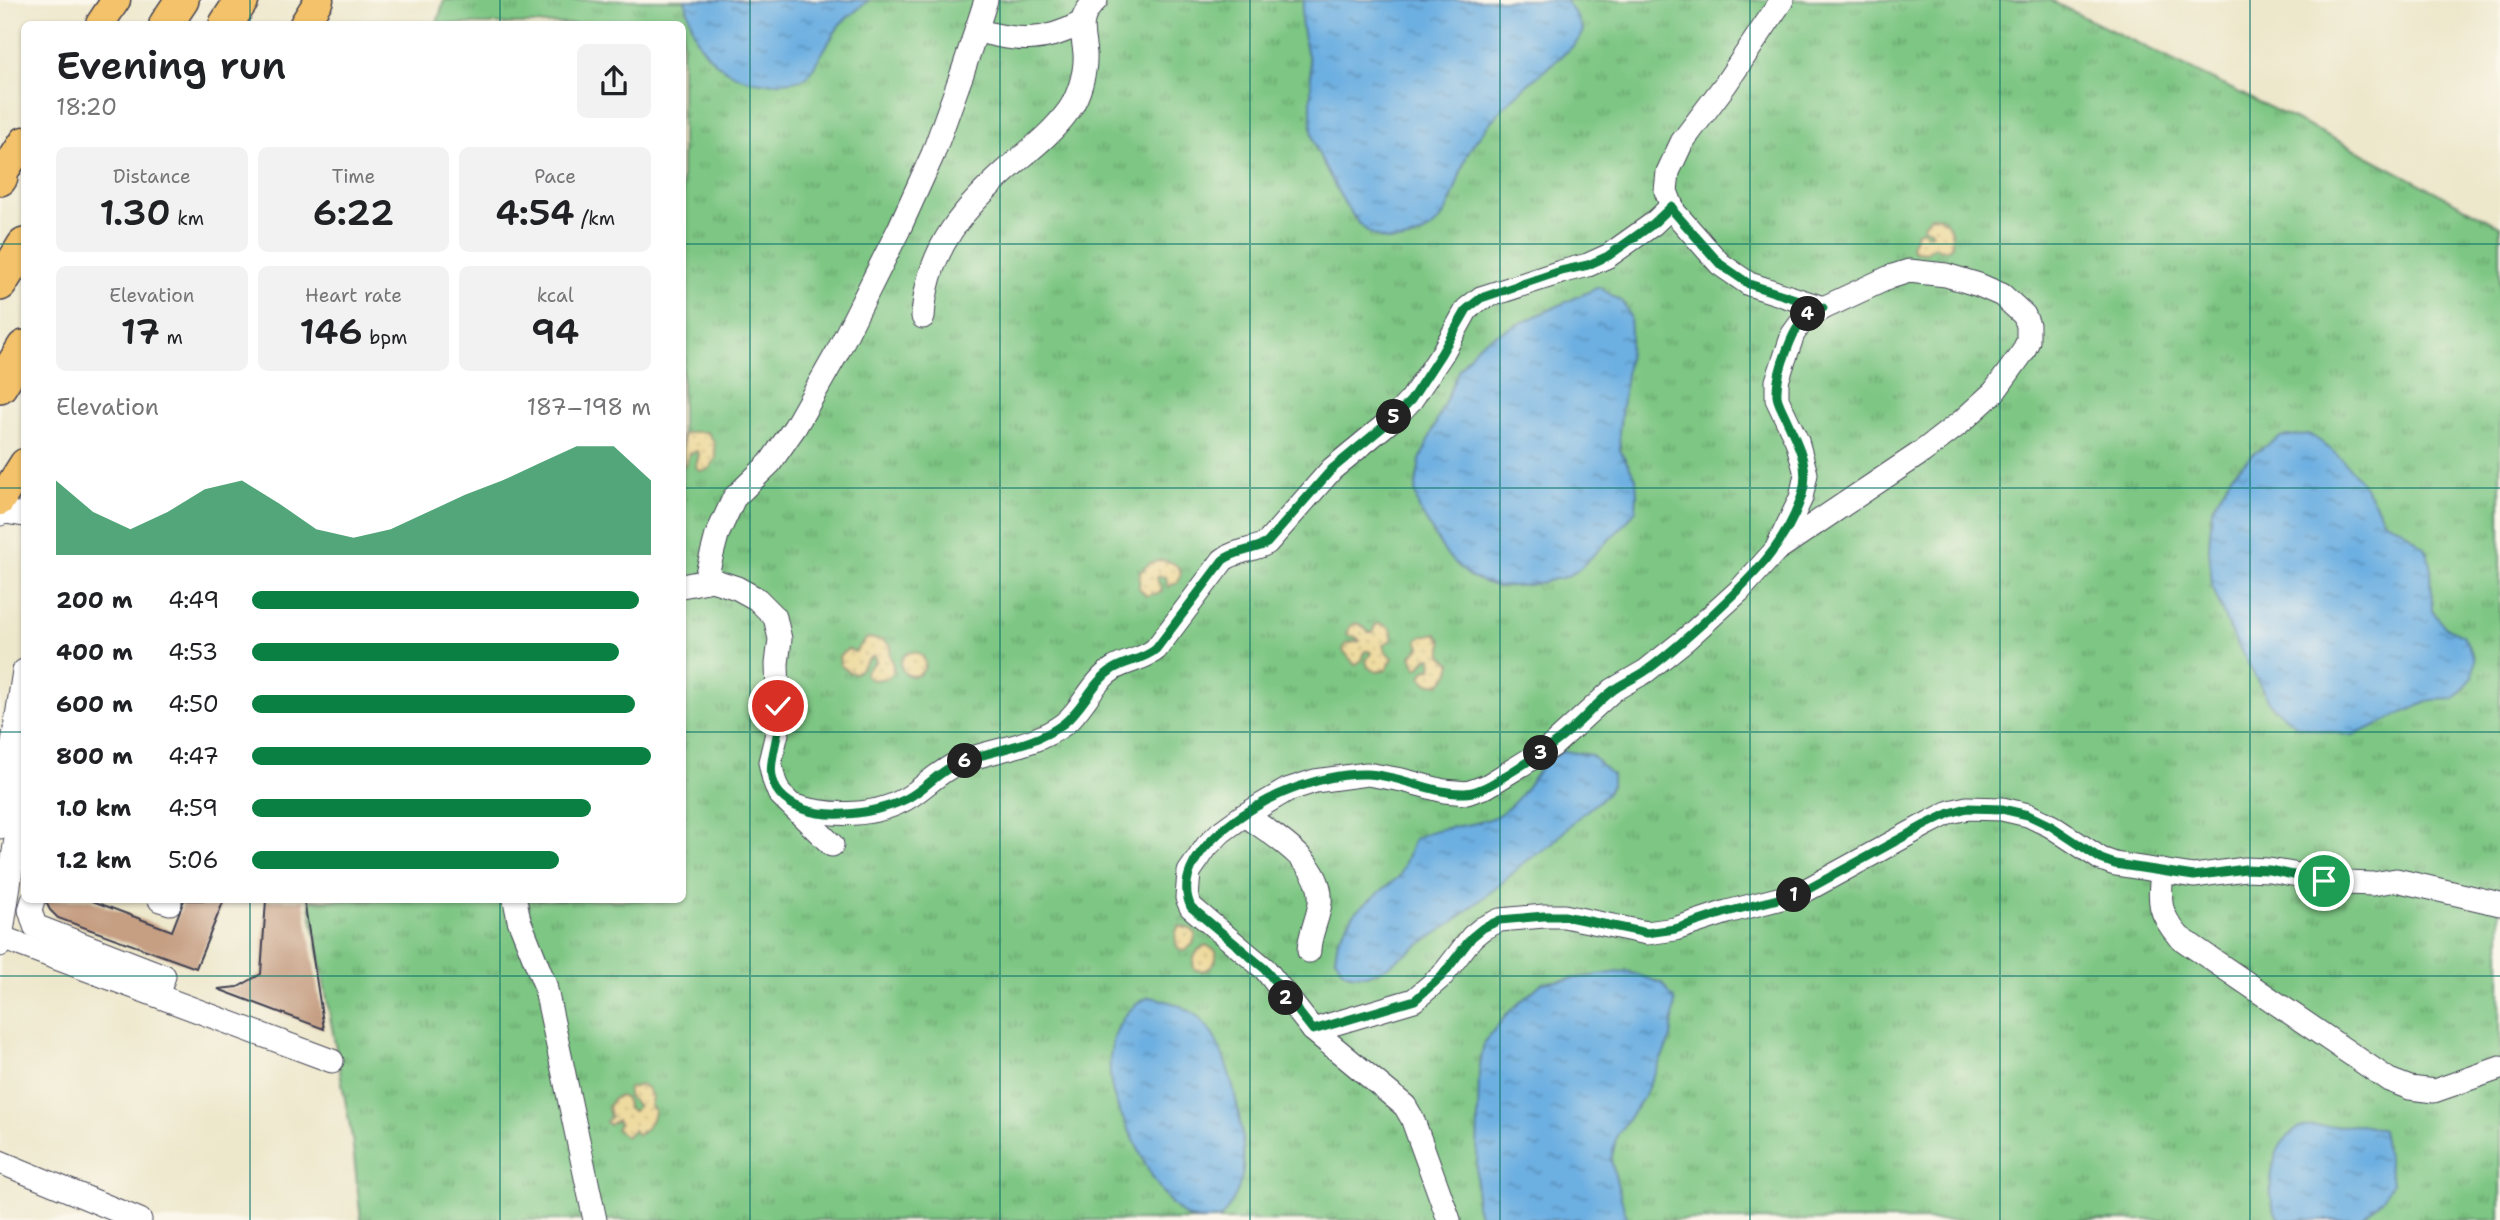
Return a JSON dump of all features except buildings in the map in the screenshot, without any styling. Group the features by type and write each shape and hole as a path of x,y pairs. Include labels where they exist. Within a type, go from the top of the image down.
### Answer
{"highway":[{"path":"168,21 182,0"},
{"path":"228,21 242,0"},
{"path":"0,284 21,250"},
{"path":"0,386 21,352"},
{"path":"0,406 21,382"}],"main road":[{"path":"102,21 116,0"},
{"path":"306,21 319,0"},
{"path":"0,178 21,146"},
{"path":"0,501 21,468"}],"street":[{"path":"705,581 717,536 734,498 770,463 795,427 837,353 899,229 933,154 986,0"},
{"path":"923,317 931,270 950,230 963,212 1002,174 1053,131 1074,102 1082,78 1085,55 1081,40 1081,23 1096,0"},
{"path":"1783,0 1682,142 1672,159 1666,191 1674,212 1720,264 1749,284 1823,308"},
{"path":"976,30 999,37 1037,38 1067,31 1081,23"},
{"path":"794,806 832,813 869,812 908,798 944,769 1046,735 1066,722 1111,670 1126,662 1146,658 1156,649 1223,560 1231,554 1253,550 1267,543 1332,469 1395,417 1418,389 1467,309 1481,298 1561,271 1588,265 1608,256 1653,224 1672,206"},
{"path":"1449,1220 1412,1118 1405,1106 1313,1030 1265,969 1191,907 1187,898 1189,872 1197,858 1221,832 1245,814 1287,790 1315,781 1367,774 1444,791 1467,793 1487,786 1552,746 1613,690 1646,671 1685,640 1739,591 1776,550 1922,452 1994,392 2028,341 2028,325 2024,315 2001,295 1979,285 1922,271 1909,271 1890,277 1806,316 1793,334 1777,381 1777,399 1797,440 1806,474 1801,498 1776,550"},
{"path":"0,514 21,514"},
{"path":"686,585 712,580 737,588 757,598 775,617 778,624 779,725 770,762 779,793 832,845"},
{"path":"0,827 21,690"},
{"path":"0,945 21,804"},
{"path":"1313,1030 1415,1000 1442,976 1472,937 1500,920 1564,916 1647,933 1675,929 1801,893 1925,825 1967,808 2002,809 2028,815 2051,826 2101,859 2115,864 2194,876 2245,869 2269,870 2345,883 2373,884 2396,880 2500,904"},
{"path":"1245,814 1295,852 1314,876 1320,901 1309,941 1309,951"},
{"path":"2162,871 2161,910 2165,922 2179,937 2389,1080 2410,1088 2434,1091 2500,1068"},
{"path":"32,903 30,910 35,926 164,975 157,995"},
{"path":"515,903 529,949 545,985 595,1220"},
{"path":"0,937 332,1061"},
{"path":"0,1162 140,1220"}],"green space":[{"path":"444,0 2049,0 2349,146 2500,226 2500,1220 361,1220 352,1138 310,903 686,903 686,21 438,21"}],"sand":[{"path":"1931,216 1942,218 1948,225 1952,234 1952,245 1948,249 1940,250 1934,246 1926,252 1914,251 1911,246 1917,232 1922,230 1927,235 1932,233 1924,228 1923,224"},
{"path":"707,432 714,442 716,458 709,469 700,471 696,467 699,454 697,451 689,454 686,464 686,433"},
{"path":"1162,560 1178,567 1181,573 1178,582 1168,587 1166,577 1159,576 1157,578 1162,592 1146,596 1139,588 1140,572 1150,563"},
{"path":"1356,623 1368,632 1373,632 1375,625 1380,624 1392,631 1392,639 1383,645 1393,658 1387,669 1377,672 1368,667 1366,661 1371,653 1369,651 1365,651 1362,660 1355,665 1343,650 1346,644 1360,641 1347,635 1350,626"},
{"path":"1436,633 1442,640 1442,655 1451,663 1449,673 1439,685 1427,683 1421,677 1425,670 1432,668 1431,658 1428,657 1416,668 1411,656 1420,647 1417,640"},
{"path":"867,638 882,640 891,646 890,655 894,670 888,678 872,680 866,676 865,672 876,661 874,656 855,673 840,665 839,656 848,649 855,652"},
{"path":"913,652 922,655 925,664 922,673 913,676 904,673 901,664 904,655"},
{"path":"1179,926 1191,929 1196,934 1193,944 1185,951 1178,948 1176,942"},
{"path":"1206,945 1216,951 1214,964 1204,970 1194,969 1196,954"},
{"path":"641,1085 647,1088 652,1097 650,1107 654,1110 653,1117 640,1133 637,1135 633,1130 626,1137 616,1129 619,1124 617,1120 609,1125 606,1122 610,1117 608,1107 613,1099 619,1096 625,1098 628,1109 634,1111 638,1106 628,1096 628,1090"}],"water":[{"path":"685,0 869,0 840,24 808,76 795,80 759,82 737,76 709,56 695,36"},
{"path":"1304,0 1565,0 1583,30 1575,44 1509,102 1479,137 1468,153 1452,198 1441,219 1422,234 1406,240 1391,241 1368,231 1349,211 1316,147 1311,123 1310,67 1301,17"},
{"path":"1599,287 1622,302 1630,315 1631,335 1619,432 1620,450 1636,478 1636,510 1577,571 1565,577 1529,585 1497,587 1470,577 1446,554 1419,509 1415,492 1420,460 1459,369 1476,347 1488,338"},
{"path":"2309,434 2353,471 2383,520 2402,529 2424,547 2431,563 2432,611 2445,627 2463,635 2475,659 2473,677 2455,699 2431,700 2353,736 2297,726 2271,705 2229,629 2212,585 2209,548 2212,509 2232,474 2255,453 2280,437"},
{"path":"1564,751 1591,755 1612,775 1612,785 1606,795 1575,820 1552,844 1525,862 1453,922 1383,969 1366,975 1349,974 1342,970 1335,957 1338,939 1356,911 1400,876 1414,839 1436,830 1481,822 1503,812 1512,805 1546,763"},
{"path":"1626,971 1662,983 1675,1001 1671,1038 1643,1098 1617,1135 1611,1160 1627,1220 1481,1220 1476,1205 1479,1072 1484,1042 1508,1013 1542,983"},
{"path":"1149,997 1175,1004 1198,1017 1209,1029 1227,1066 1242,1132 1243,1169 1235,1195 1221,1218 1189,1218 1172,1205 1151,1174 1115,1100 1110,1070 1113,1041 1126,1015"},
{"path":"2366,1125 2382,1130 2392,1183 2382,1200 2360,1220 2282,1220 2273,1204 2271,1182 2278,1150 2285,1140 2299,1127"}],"route":[{"path":"778,706 779,725 770,762 779,793 794,806 832,813 869,812 890,806 925,787 944,769 1046,735 1066,722 1111,670 1126,662 1146,658 1156,649 1223,560 1231,554 1253,550 1267,543 1332,469 1395,417 1411,400 1467,309 1481,298 1561,271 1588,265 1608,256 1653,224 1672,206 1674,212 1720,264 1749,284 1823,308 1806,316 1793,334 1777,381 1777,399 1797,440 1806,474 1801,498 1776,550 1739,591 1685,640 1646,671 1613,690 1552,746 1511,772 1487,786 1467,793 1444,791 1367,774 1315,781 1287,790 1221,832 1197,858 1189,872 1186,886 1191,907 1265,969 1313,1030 1415,1000 1442,976 1472,937 1500,920 1564,916 1647,933 1675,929 1801,893 1925,825 1967,808 2002,809 2028,815 2051,826 2101,859 2115,864 2194,876 2245,869 2269,870 2324,881"}]}
